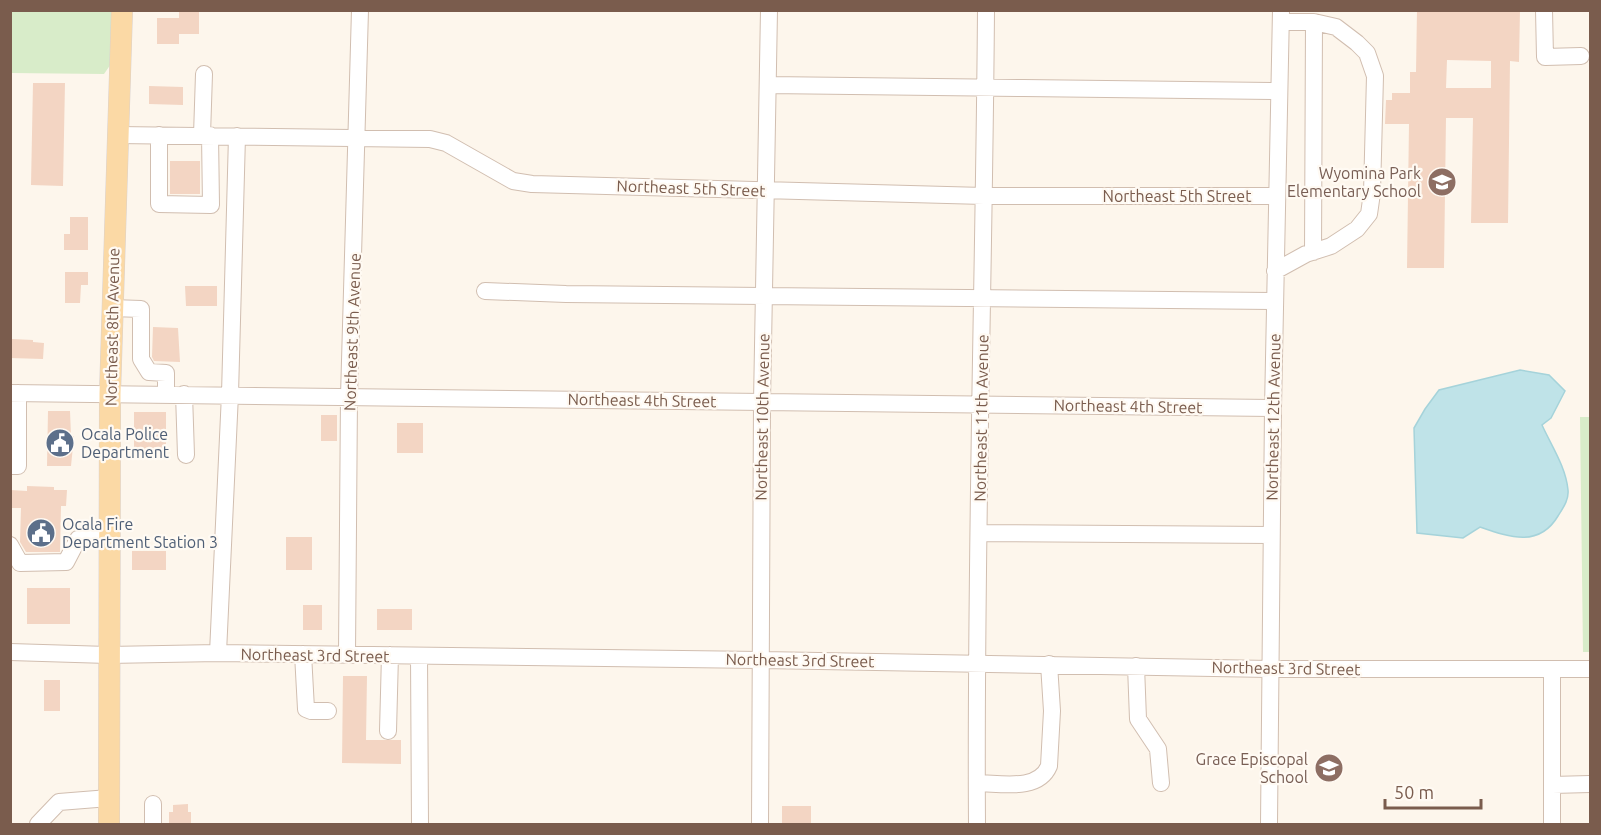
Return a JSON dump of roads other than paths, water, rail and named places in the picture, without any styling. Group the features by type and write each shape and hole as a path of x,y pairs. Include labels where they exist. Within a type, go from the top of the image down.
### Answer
{"main road":[{"name":"Northeast 8th Avenue","path":"109,825 110,394 122,10"}],"street":[{"name":"Northeast 9th Avenue","path":"347,654 349,396 360,10"},
{"name":"Northeast 10th Avenue","path":"760,825 762,402 769,10"},
{"name":"Northeast 11th Avenue","path":"977,825 976,663 982,403 986,10"},
{"path":"1544,10 1545,57 1581,56"},
{"path":"1275,271 1313,252 1331,246 1357,229 1370,214 1375,76 1367,53 1336,27 1281,16"},
{"name":"Northeast 12th Avenue","path":"1269,825 1274,301 1281,16"},
{"path":"1313,252 1314,22"},
{"path":"159,135 159,204 211,205 204,75"},
{"path":"768,85 1279,91"},
{"name":"Northeast 5th Street","path":"117,135 430,139 446,144 513,181 532,184 984,196 1276,196"},
{"path":"218,653 230,394 237,136"},
{"path":"484,291 1274,301"},
{"path":"112,308 141,309 141,359 149,372 166,373 166,394"},
{"path":"10,466 18,466 14,393"},
{"name":"Northeast 4th Street","path":"14,393 1273,408"},
{"path":"184,394 186,455"},
{"path":"979,532 1271,535"},
{"path":"10,544 20,562 66,562 78,539 109,539"},
{"name":"Northeast 3rd Street","path":"10,652 108,655 347,654 1270,669 1590,669"},
{"path":"303,654 306,708 311,711 328,711"},
{"path":"388,731 390,655"},
{"path":"419,656 420,825"},
{"path":"977,783 1026,783 1039,779 1046,773 1049,766 1052,711 1049,664"},
{"path":"1136,666 1138,719 1158,749 1161,783"},
{"path":"1552,669 1552,825"},
{"path":"1552,785 1590,784"},
{"path":"38,825 59,802 109,798"},
{"path":"153,804 153,825"}],"water":[{"path":"1520,370 1549,375 1565,391 1551,418 1542,425 1567,481 1568,497 1560,513 1542,533 1533,536 1512,536 1480,527 1463,538 1417,533 1414,428 1425,409 1439,390"}],"place":[{"name":"Wyomina Park Elementary School","path":"1442,182"},
{"name":"Ocala Police Department","path":"60,443"},
{"name":"Ocala Fire Department Station 3","path":"41,533"},
{"name":"Grace Episcopal School","path":"1329,768"}]}
